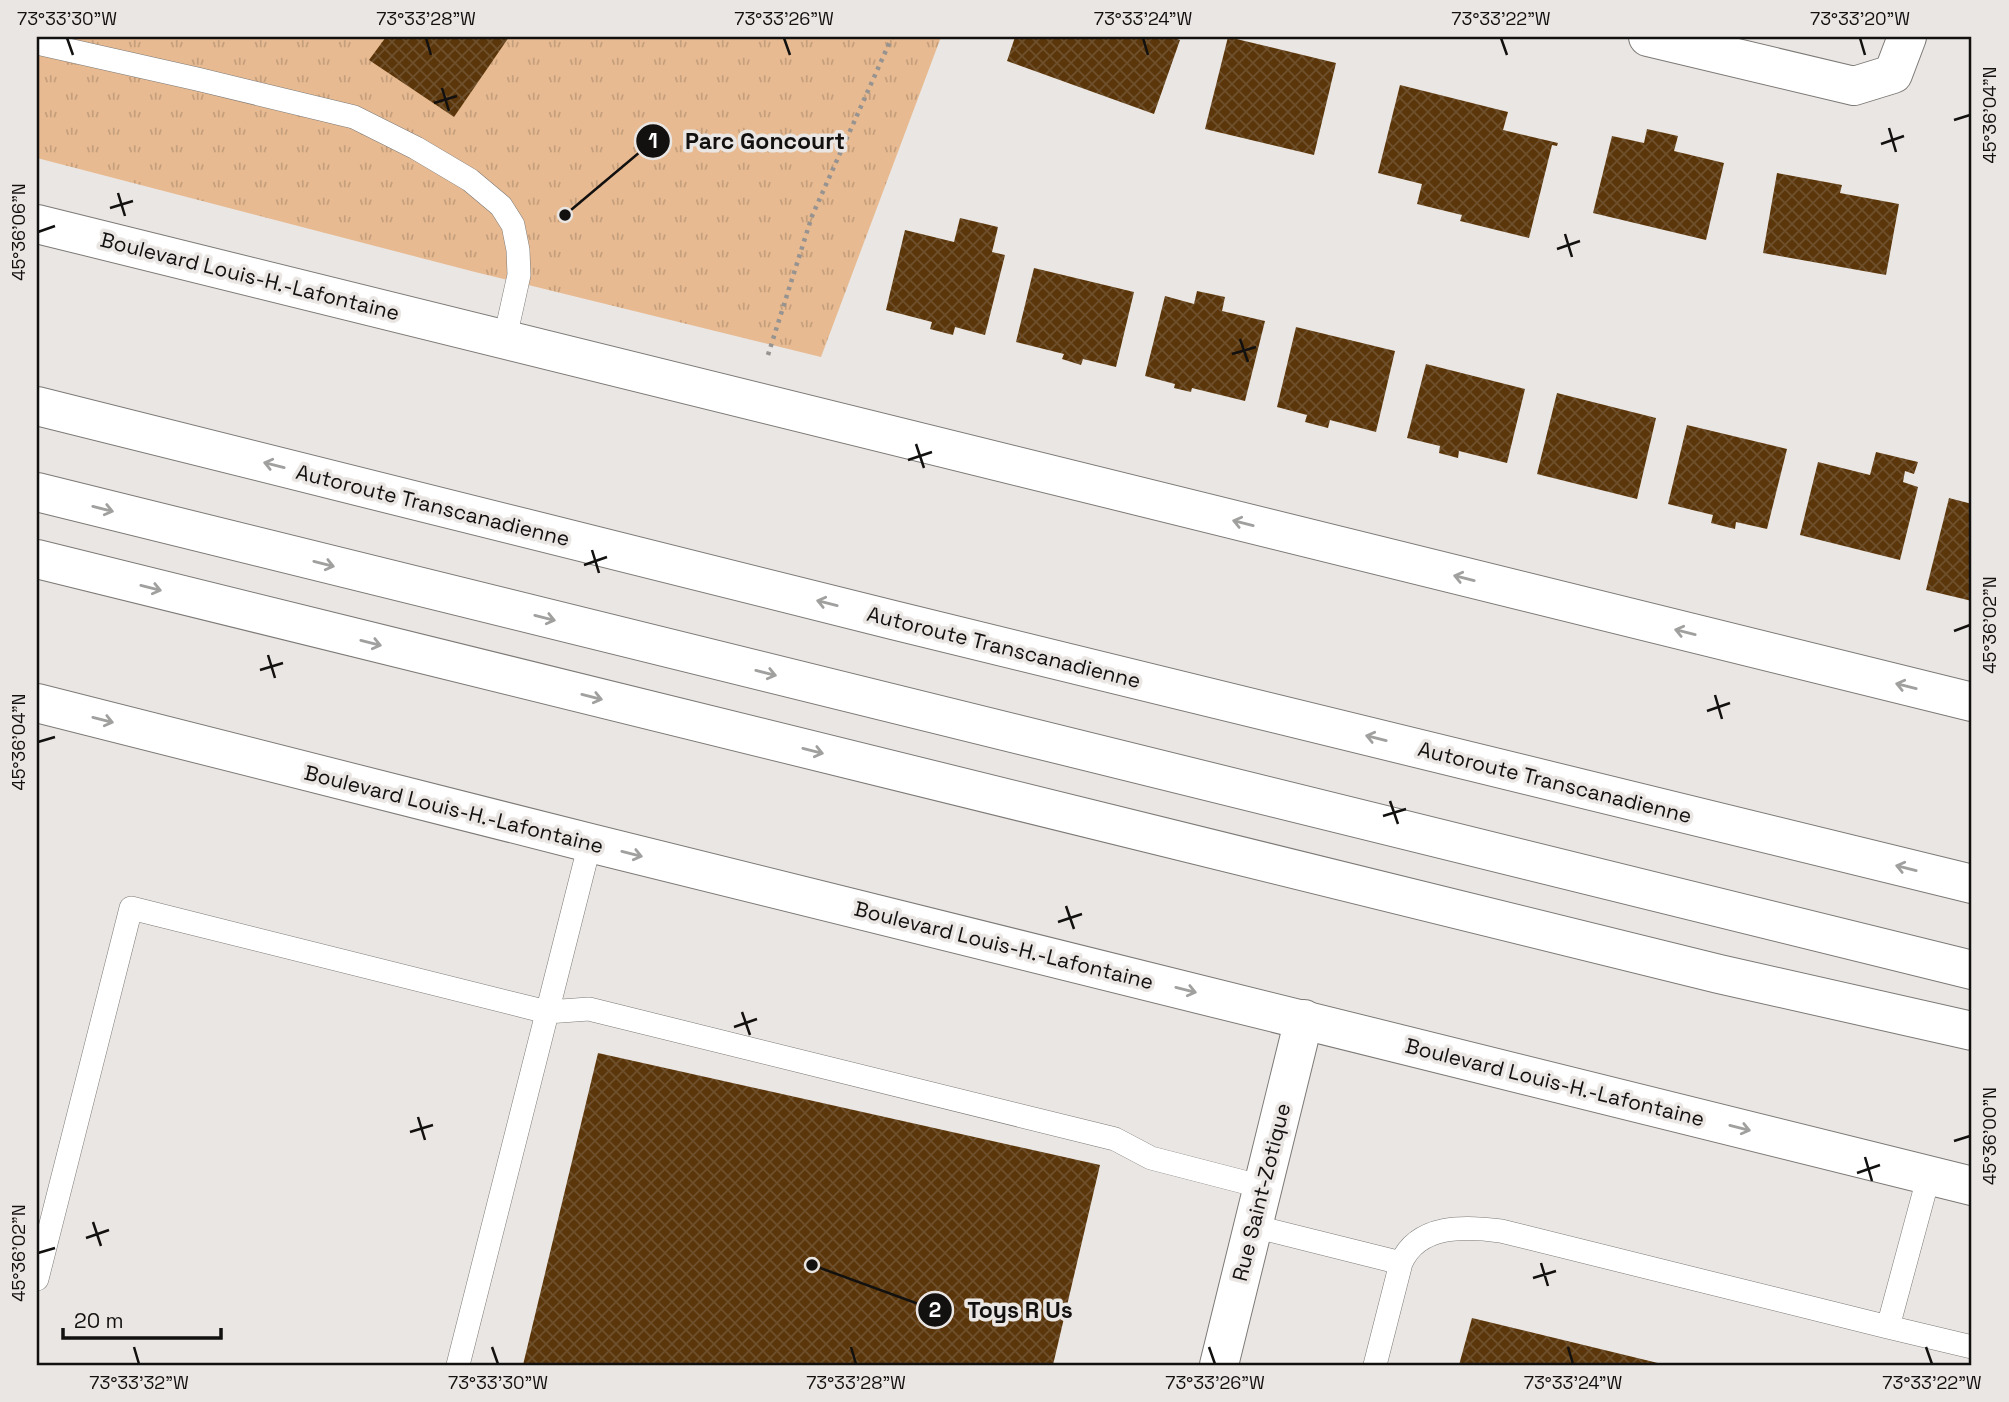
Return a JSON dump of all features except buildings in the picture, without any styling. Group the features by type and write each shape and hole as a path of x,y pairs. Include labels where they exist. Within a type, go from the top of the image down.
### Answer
{"main road":[{"path":"1648,37 1854,86 1893,74 1907,37"},
{"name":"Boulevard Louis-H.-Lafontaine","path":"37,224 1972,702"},
{"name":"Autoroute Transcanadienne","path":"37,406 880,617 1972,884"},
{"path":"37,492 1972,970"},
{"path":"37,559 1719,974 1972,1031"},
{"name":"Boulevard Louis-H.-Lafontaine","path":"37,703 590,844 1972,1186"},
{"path":"1719,974 1972,1058"},
{"name":"Rue Saint-Zotique","path":"1219,1365 1304,1019"}],"lane":[{"path":"37,43 354,117 416,148 470,180 501,206 513,225 519,275 505,338"},
{"path":"458,1365 590,844"},
{"path":"37,1279 131,908 547,1012 589,1009 1115,1139 1151,1158 1264,1187"},
{"path":"1888,1327 1929,1175"},
{"path":"1253,1226 1401,1263"},
{"path":"1375,1365 1406,1251 1428,1236 1465,1228 1501,1231 1972,1347"}],"path":[{"path":"767,358 812,216 892,37"}],"green space":[{"path":"37,37 941,37 821,357 475,272 37,158"}],"place":[{"name":"Parc Goncourt","path":"565,215"},
{"name":"Toys R Us","path":"812,1265"}]}
